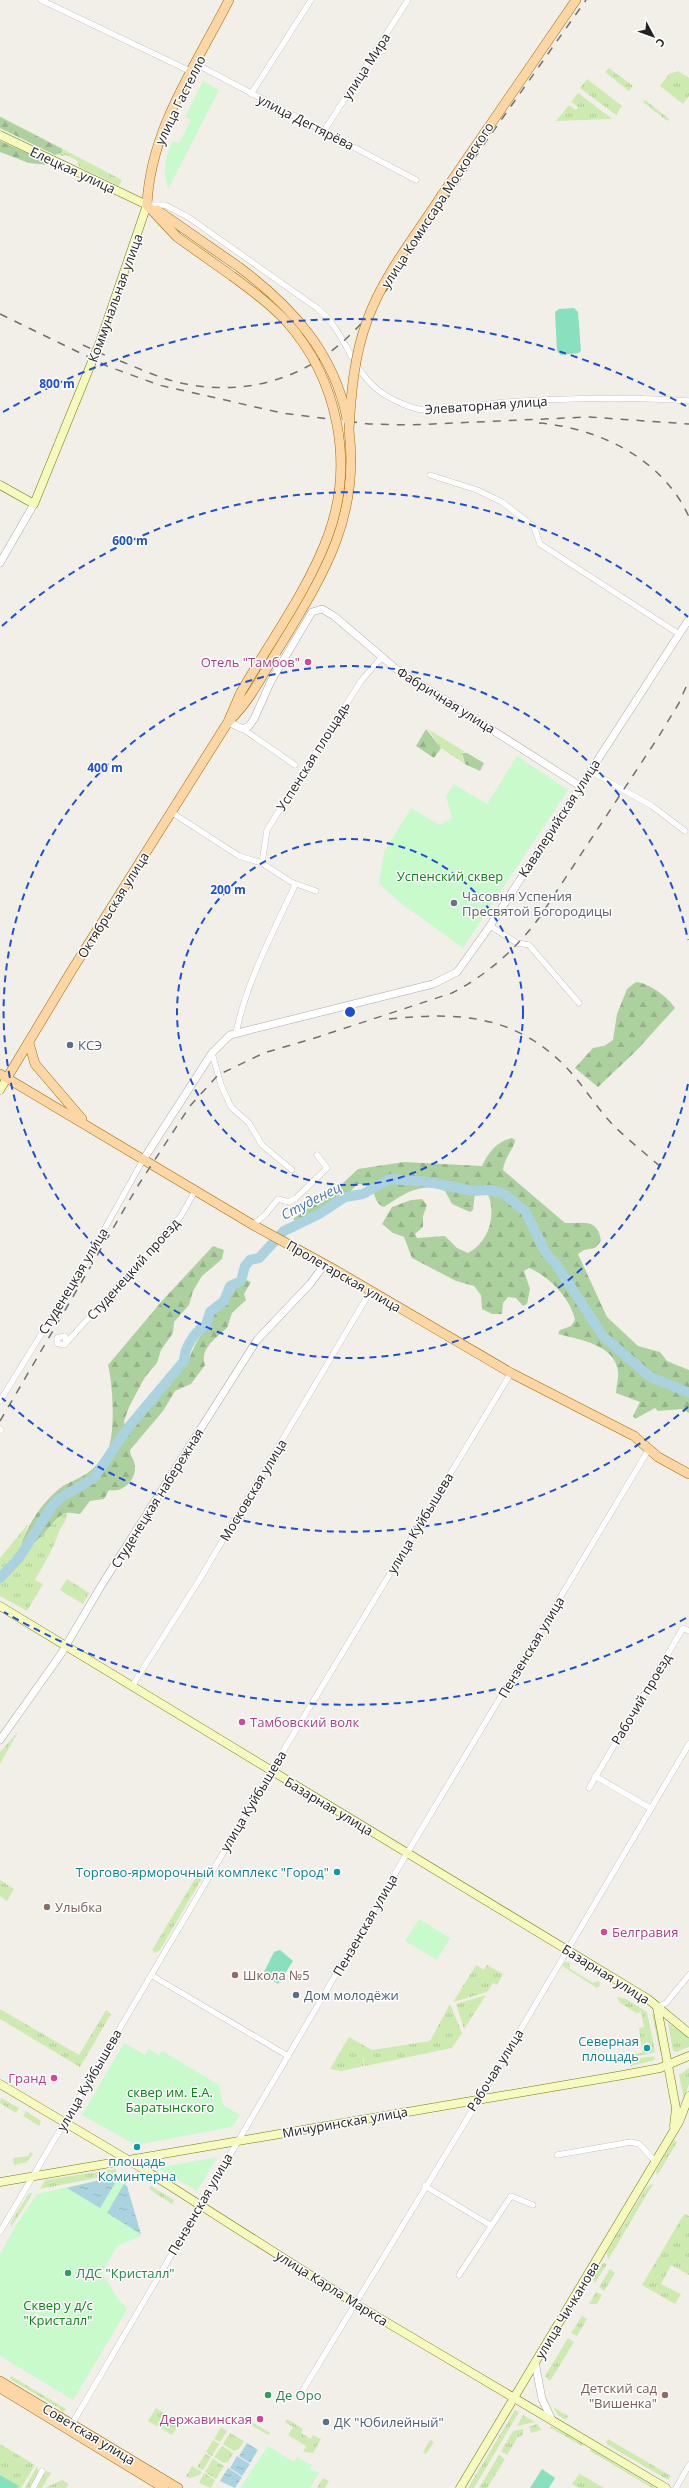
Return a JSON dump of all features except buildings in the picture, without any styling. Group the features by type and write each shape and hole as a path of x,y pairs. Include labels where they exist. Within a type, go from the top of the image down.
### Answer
{"main road":[{"name":"улица Гастелло","path":"147,205 149,181 157,145 194,68 230,0"},
{"name":"улица Комиссара Московского","path":"349,430 357,358 369,316 391,275 442,195 576,0"},
{"name":"Елецкая улица","path":"0,135 147,205"},
{"path":"147,205 162,212 285,305 313,338 334,375 349,430 351,480 346,514 337,543 323,574 249,697 228,722"},
{"path":"147,205 177,237 232,276 276,311 310,353 333,404 338,428 341,462 339,494 328,538 305,584 241,692 228,722"},
{"name":"Коммунальная улица","path":"34,504 100,342 147,205"},
{"path":"0,485 34,504"},
{"name":"Октябрьская улица","path":"0,1090 4,1076 29,1043 228,722"},
{"path":"29,1043 35,1064 87,1125"},
{"name":"Пролетарская улица","path":"4,1076 195,1191 325,1264 370,1292 511,1373 634,1436 658,1457 689,1474"},
{"name":"Базарная улица","path":"0,1606 567,1949 657,2007 689,2033"},
{"path":"657,2007 670,2065 676,2108 672,2130"},
{"name":"Мичуринская улица","path":"0,2182 477,2100 670,2065 689,2056"},
{"name":"улица Карла Маркса","path":"0,2084 127,2160 354,2303 666,2488"},
{"path":"672,2130 684,2112 689,2096"},
{"name":"улица Чичканова","path":"460,2488 672,2130"},
{"name":"Советская улица","path":"0,2381 70,2427 178,2488"},
{"path":"0,2388 70,2427 164,2488"}],"street":[{"name":"улица Дегтярёва","path":"41,0 251,94 416,180"},
{"path":"251,94 311,0"},
{"name":"улица Мира","path":"324,131 408,0"},
{"name":"Элеваторная улица","path":"147,205 165,205 188,217 317,308 335,325 360,374 386,395 416,409 433,410 535,400 648,398 689,401"},
{"path":"430,475 477,490 502,502 534,527 540,544 679,634"},
{"name":"Коммунальная улица","path":"0,563 34,504"},
{"name":"Фабричная улица","path":"243,729 252,723 271,681 299,631 312,612 318,609 326,610 382,657 580,786"},
{"name":"Кавалерийская улица","path":"143,1160 212,1053 221,1042 236,1033 450,978 464,964 490,926 689,619"},
{"name":"Успенская площадь","path":"262,863 267,830 361,681 382,657"},
{"path":"228,722 243,729 295,765"},
{"path":"590,771 652,806 685,831"},
{"path":"171,812 239,856 262,863 295,884 316,892"},
{"path":"236,1033 242,1004 254,972 295,884"},
{"path":"490,926 518,943 529,945 579,1003"},
{"path":"212,1053 221,1085 231,1107 249,1123 262,1146 292,1170"},
{"path":"255,1226 278,1200 289,1202 296,1198 326,1168 317,1156"},
{"name":"Студенецкая улица","path":"0,1401 90,1255 143,1160"},
{"name":"Студенецкий проезд","path":"66,1343 181,1216 195,1191"},
{"name":"Студенецкая набережная","path":"0,1740 66,1646 101,1586 256,1340 310,1284 325,1264"},
{"name":"Московская улица","path":"132,1686 202,1576 370,1292"},
{"name":"улица Куйбышева","path":"0,2232 271,1771 511,1373"},
{"name":"Пензенская улица","path":"70,2427 407,1853 649,1449"},
{"name":"Рабочий проезд","path":"589,1788 683,1628 689,1631"},
{"name":"Рабочая улица","path":"300,2395 689,1744"},
{"path":"596,1776 650,1808"},
{"path":"151,1975 288,2056"},
{"path":"657,2007 666,2003 689,1975"},
{"path":"557,2155 631,2142 639,2144 655,2161"},
{"path":"424,2186 490,2225"},
{"path":"459,2275 490,2225 511,2196 533,2205"},
{"path":"535,2362 542,2399 552,2420"},
{"path":"676,2488 689,2466"},
{"path":"33,2488 42,2471"}],"green space":[{"path":"609,68 633,86 629,91 605,72"},
{"path":"678,71 689,78 689,96 683,104 660,86 669,74"},
{"path":"587,79 622,106 616,115 580,88"},
{"path":"203,81 219,90 168,189 165,176 166,158 173,141 179,143 191,120 185,117"},
{"path":"578,93 612,119 556,121 569,105 576,110 578,107 571,102"},
{"path":"645,100 669,119 667,121 643,102"},
{"path":"0,116 122,180 119,186 80,167 77,163 78,161 66,155 61,156 0,128"},
{"path":"0,117 62,149 62,152 55,155 0,128"},
{"path":"0,141 48,162 49,165 29,163 0,152"},
{"path":"574,308 578,312 581,351 578,353 561,355 557,351 555,312 559,309"},
{"path":"426,729 441,748 434,758 416,746"},
{"path":"428,729 467,753 463,752 462,757 465,764 441,748"},
{"path":"462,753 467,753 484,763 480,771 465,764"},
{"name":"Успенский сквер","path":"517,756 568,790 463,948 398,901 379,883 384,852 411,808 440,825 452,818 446,796 454,784 487,804"},
{"path":"636,982 647,985 658,991 668,999 675,1008 637,1050 598,1087 575,1068 593,1048 604,1046 613,1040 617,1014 627,989"},
{"path":"512,1138 515,1140 515,1143 505,1161 503,1170 565,1223 588,1223 596,1228 601,1241 595,1248 584,1250 578,1254 607,1317 638,1346 660,1352 667,1361 689,1370 689,1413 682,1409 658,1411 655,1408 635,1419 633,1416 640,1402 616,1393 618,1371 615,1362 610,1355 603,1349 586,1341 558,1334 560,1330 571,1326 575,1320 573,1312 564,1296 558,1289 537,1272 529,1268 524,1271 530,1289 527,1304 523,1306 516,1298 508,1297 503,1303 502,1314 492,1314 482,1309 481,1295 474,1286 456,1281 412,1258 404,1237 393,1233 382,1224 392,1207 411,1200 422,1199 427,1205 423,1216 423,1227 415,1234 417,1238 445,1236 457,1248 468,1253 482,1241 490,1224 491,1206 485,1188 481,1188 475,1192 473,1210 470,1212 452,1204 445,1191 428,1187 413,1190 384,1207 377,1201 369,1187 357,1184 340,1204 296,1221 293,1219 343,1183 358,1169 404,1162 482,1166 487,1156 497,1145"},
{"path":"213,1246 224,1250 222,1259 202,1276 193,1291 189,1305 174,1322 173,1333 161,1350 157,1363 145,1377 129,1407 124,1421 125,1428 133,1427 169,1383 186,1365 196,1343 212,1316 228,1302 235,1288 244,1279 251,1282 244,1294 246,1300 232,1313 227,1328 214,1339 204,1354 205,1365 191,1384 175,1391 163,1411 130,1450 135,1467 133,1478 125,1487 115,1491 109,1490 104,1499 90,1501 80,1514 69,1513 62,1515 34,1543 28,1546 23,1546 22,1542 29,1527 38,1511 50,1497 63,1486 84,1476 101,1460 108,1450 111,1439 113,1418 110,1373 108,1365 162,1301"},
{"path":"67,1513 65,1521 35,1580 43,1584 27,1611 0,1596 0,1558 28,1524 22,1542 33,1545 59,1517"},
{"path":"67,1579 89,1593 83,1604 60,1590"},
{"path":"18,1732 0,1764 0,1752"},
{"path":"198,1874 202,1878 160,1950 155,1953 152,1950"},
{"path":"0,1880 14,1889 7,1901 0,1896"},
{"path":"419,1919 450,1938 437,1960 405,1941"},
{"path":"280,1950 293,1961 278,1984 263,1974 274,1952"},
{"path":"565,1962 570,1963 570,1969 593,1983 599,1981 600,1986 597,1988 562,1966"},
{"path":"476,1965 484,1970 487,1965 503,1974 497,1985 493,1983 487,1992 453,2002"},
{"path":"486,1995 464,2029 456,2004"},
{"path":"617,1997 626,1999 647,2012 655,2051 653,2053 625,2058 628,2055 642,2053 639,2028 644,2027 641,2012 636,2013 619,2002"},
{"path":"450,2004 462,2033 452,2048 365,2066 362,2053 364,2066 341,2071 330,2069 349,2037 372,2050 430,2041"},
{"path":"0,2009 79,2055 106,2010 111,2014 80,2067 0,2019"},
{"path":"652,2014 654,2014 662,2051 660,2052"},
{"path":"668,2023 689,2038 689,2047 676,2052 673,2051"},
{"name":"сквер им. Е.А. Баратынского","path":"124,2043 145,2055 149,2049 159,2055 162,2051 219,2085 223,2105 240,2115 232,2127 136,2145 82,2115"},
{"path":"654,2056 655,2060 631,2066 625,2061"},
{"path":"689,2068 689,2084 684,2100 679,2075"},
{"path":"1,2098 19,2108 16,2113 0,2103"},
{"path":"26,2111 41,2121 39,2126 23,2116"},
{"path":"674,2140 677,2142 657,2176 656,2171"},
{"path":"30,2152 33,2154 27,2162 14,2165 13,2158 28,2156"},
{"path":"217,2157 197,2191 158,2168"},
{"path":"116,2169 117,2174 40,2189 45,2180"},
{"name":"Сквер у д/с \"Кристалл\"","path":"112,2177 127,2186 141,2236 117,2246 101,2274 108,2282 119,2300 128,2308 73,2400 0,2356 0,2254 16,2225 37,2194"},
{"path":"653,2184 608,2260 607,2252 646,2188"},
{"path":"151,2186 174,2200 172,2204 149,2189"},
{"path":"29,2193 32,2193 30,2198 11,2227 11,2222"},
{"path":"684,2214 689,2216 689,2275 671,2265 661,2284 681,2294 675,2304 642,2285"},
{"path":"603,2263 607,2264 595,2283 593,2278"},
{"path":"610,2269 615,2273 604,2291 599,2287"},
{"path":"596,2292 602,2295 597,2304 589,2304"},
{"path":"582,2316 587,2319 577,2336 571,2333"},
{"path":"568,2338 574,2342 550,2381 545,2376"},
{"path":"11,2376 66,2409 63,2413 59,2408 10,2379"},
{"path":"553,2407 568,2416 566,2420 558,2415"},
{"path":"156,2408 180,2423 172,2435 148,2421"},
{"path":"515,2410 519,2412 474,2488 468,2488"},
{"path":"523,2415 535,2422 517,2426"},
{"path":"247,2419 270,2433 268,2435 246,2422"},
{"path":"287,2419 303,2429 301,2433 311,2439 313,2435 321,2439 313,2453 303,2452 306,2446 288,2435 293,2427 285,2422"},
{"path":"537,2424 542,2430 531,2433 529,2427"},
{"path":"551,2426 583,2444 582,2446 550,2428"},
{"path":"221,2427 227,2431 220,2442 214,2439"},
{"path":"523,2429 523,2435 518,2437 507,2455 501,2451 513,2431"},
{"path":"230,2433 244,2441 239,2449 234,2451 223,2444"},
{"path":"608,2439 671,2476 668,2480 608,2445 606,2442"},
{"path":"213,2440 219,2444 212,2456 206,2452"},
{"path":"430,2440 434,2442 426,2454 423,2452"},
{"path":"0,2444 35,2465 21,2488 17,2488 18,2486 0,2475"},
{"path":"222,2446 233,2453 228,2462 224,2463 214,2457"},
{"path":"268,2446 294,2462 297,2457 312,2465 310,2469 319,2473 310,2488 240,2488"},
{"path":"591,2449 655,2488 652,2488 590,2451"},
{"path":"205,2454 211,2457 203,2470 197,2467"},
{"path":"499,2455 505,2459 487,2488 479,2488"},
{"path":"213,2459 224,2466 216,2479 205,2472"},
{"path":"37,2466 39,2473 30,2488 25,2488"},
{"path":"192,2466 202,2472 200,2475 190,2478 186,2476"},
{"path":"542,2469 555,2478 549,2488 530,2488"},
{"path":"46,2471 51,2473 42,2488 36,2488"},
{"path":"204,2473 215,2480 211,2488 199,2483"},
{"path":"580,2473 604,2488 579,2488 572,2484"},
{"path":"0,2475 19,2486 17,2488 0,2488"},
{"path":"323,2478 329,2481 325,2488 317,2488"},
{"path":"62,2480 69,2484 66,2488 45,2488"}],"water":[{"path":"112,2177 117,2180 100,2208 67,2188"},
{"path":"124,2184 127,2186 141,2234 107,2213"},
{"path":"247,2443 258,2450 250,2463 239,2456"},
{"path":"237,2456 250,2464 242,2476 230,2468"},
{"path":"228,2468 242,2477 235,2488 220,2481"}],"waterway":[{"name":"Студенец","path":"0,1578 19,1558 52,1506 60,1498 94,1478 127,1429 184,1361 184,1356 191,1340 198,1331 206,1325 210,1312 224,1301 230,1286 241,1281 245,1266 250,1260 259,1258 284,1231 319,1214 345,1197 363,1194 390,1179 428,1182 474,1191 489,1190 503,1193 525,1211 546,1253 556,1264 603,1336 649,1376 689,1393"}],"railway":[{"path":"120,361 161,377 186,384 215,387 242,387 269,382 294,373 317,361 339,345 359,326 377,304 475,157 586,0"},
{"path":"0,314 107,366 159,385 282,413 369,424 410,425 589,417 689,424"},
{"path":"83,345 111,358"},
{"path":"539,423 562,426 584,432 627,450 646,463 663,479 678,497 689,517"},
{"path":"0,1421 139,1184 190,1106 218,1075 264,1053 452,993 489,970 511,951 539,918 659,736 679,703 689,680"},
{"path":"389,1019 438,1016 462,1017 484,1020 526,1036 546,1049 566,1067 616,1128 662,1168"}],"place":[{"name":"Отель \"Тамбов\"","path":"308,662"},
{"name":"Часовня Успения Пресвятой Богородицы","path":"454,903"},
{"name":"КСЭ","path":"70,1045"},
{"name":"Тамбовский волк","path":"242,1722"},
{"name":"Торгово-ярморочный комплекс \"Город\"","path":"337,1872"},
{"name":"Улыбка","path":"47,1907"},
{"name":"Белгравия","path":"604,1932"},
{"name":"Школа №5","path":"235,1975"},
{"name":"Дом молодёжи","path":"296,1995"},
{"name":"Северная площадь","path":"647,2048"},
{"name":"Гранд","path":"54,2078"},
{"name":"площадь Коминтерна","path":"137,2147"},
{"name":"ЛДС \"Кристалл\"","path":"68,2273"},
{"name":"Де Оро","path":"268,2395"},
{"name":"Детский сад \"Вишенка\"","path":"665,2395"},
{"name":"Державинская","path":"260,2419"},
{"name":"ДК \"Юбилейный\"","path":"326,2422"}]}
